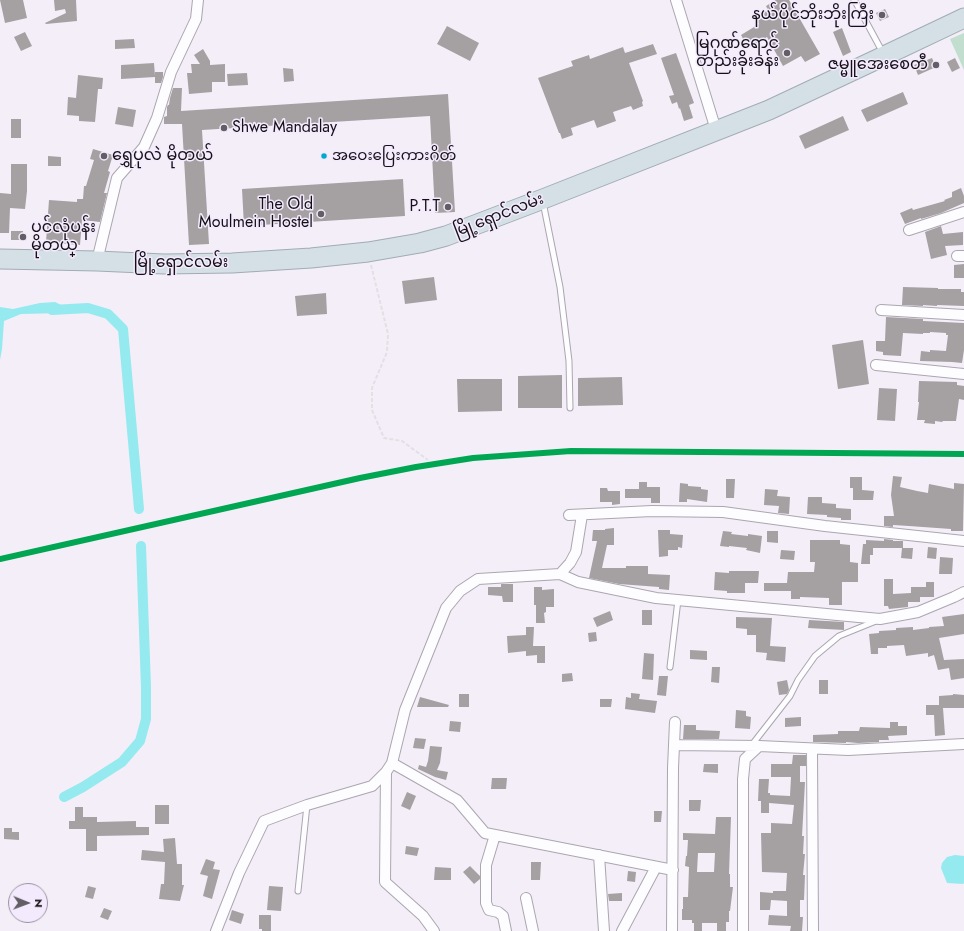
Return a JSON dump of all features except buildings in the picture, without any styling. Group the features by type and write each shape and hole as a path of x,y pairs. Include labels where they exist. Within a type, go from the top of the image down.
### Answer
{"highway":[{"name":"မြို့ရှောင်လမ်း","path":"0,259 164,264 232,263 312,258 368,252 420,243 446,236 769,110 964,18"}],"street":[{"path":"97,261 117,178 144,147 157,118 171,72 196,19 198,0"},
{"path":"676,0 716,130"},
{"path":"909,230 964,212"},
{"path":"881,310 964,316"},
{"path":"876,365 964,374"},
{"path":"569,515 652,510 723,512 825,526 964,541"},
{"path":"560,574 570,563 576,552 582,515"},
{"path":"434,931 423,916 385,882 389,767 405,710 446,608 460,591 478,579 560,574 578,582 656,598 880,618 918,612 964,592"},
{"path":"672,931 675,722"},
{"path":"674,745 755,746 848,750 964,744"},
{"path":"743,931 743,779 745,759 755,746"},
{"path":"812,749 813,931"},
{"path":"216,931 239,873 264,821 307,805 372,786 389,767"},
{"path":"389,767 457,800 485,833 673,870"},
{"path":"495,835 486,866 486,902 489,910 498,912 503,916 506,931"},
{"path":"599,855 604,931"},
{"path":"622,931 656,867"},
{"path":"526,898 533,931"}],"lane":[{"path":"854,0 884,56"},
{"path":"543,199 561,295 569,361 570,408"},
{"path":"670,667 678,600"},
{"path":"755,746 790,696 798,680 815,656 839,636 880,618"},
{"path":"298,891 307,805"}],"path":[{"path":"368,252 388,334 387,352 372,388 372,410 384,438 402,442 428,460"}],"green space":[{"path":"964,33 964,70 950,39"}],"water":[{"path":"55,302 65,307 64,313 21,314 4,321 0,360 0,307 13,309 40,303"},
{"path":"955,855 964,856 963,884 947,883 941,868 942,863 947,857"}],"waterway":[{"path":"52,310 88,308 108,314 123,329 139,509"},
{"path":"64,797 83,787 122,762 140,741 146,719 141,546"}],"transit line":[{"path":"0,559 360,478 473,458 571,451 964,454"}],"place":[{"name":"နယ်ပိုင်ဘိုးဘိုးကြီး","path":"882,15"},
{"name":"မြဂုဏ်ရောင် တည်းခိုးခန်း","path":"787,53"},
{"name":"ဇမ္မူအေးစေတီ","path":"936,65"},
{"name":"Shwe Mandalay","path":"224,128"},
{"name":"ရွှေပုလဲ မိုတယ်","path":"104,156"},
{"name":"အဝေးပြေးကားဂိတ်","path":"324,156"},
{"name":"P.T.T","path":"448,207"},
{"name":"The Old Moulmein Hostel","path":"321,214"},
{"name":"ပင်လုံပန်း မိုတယ္","path":"23,237"}]}
